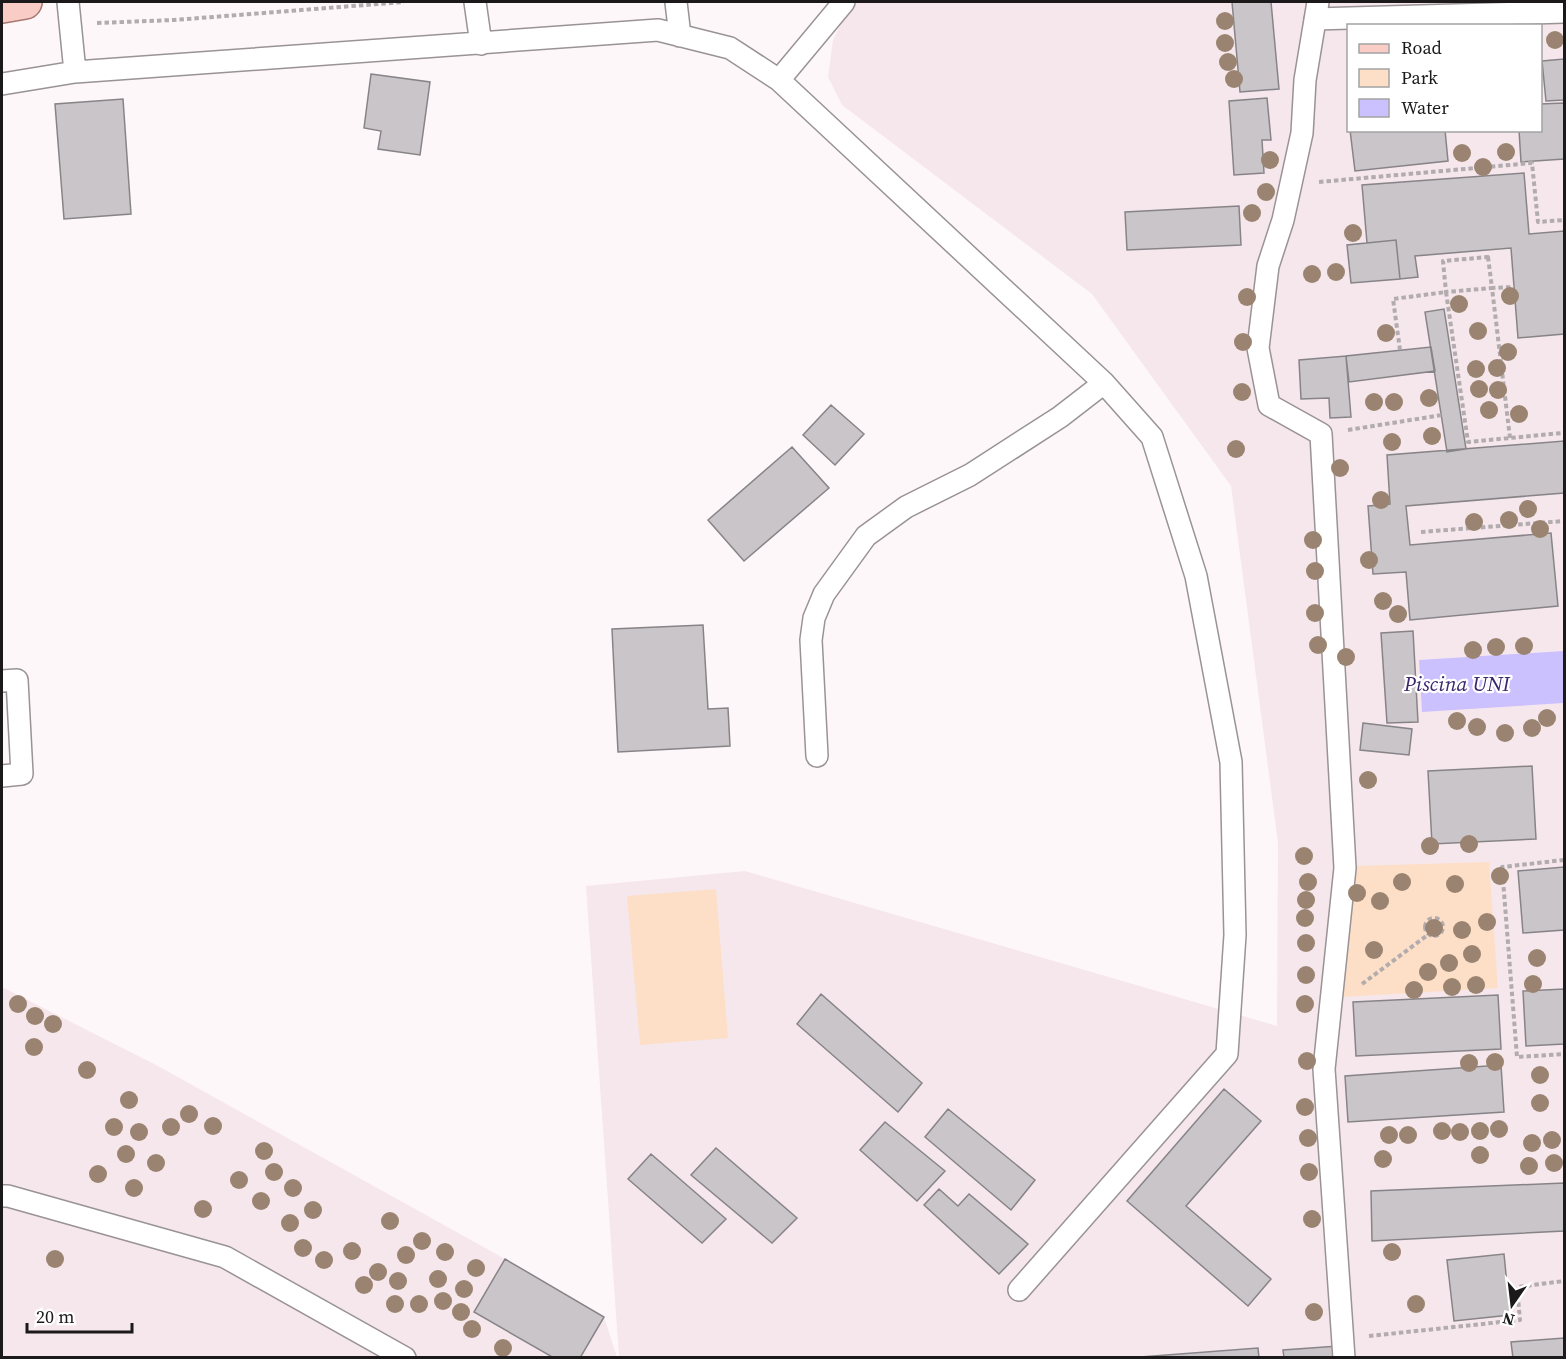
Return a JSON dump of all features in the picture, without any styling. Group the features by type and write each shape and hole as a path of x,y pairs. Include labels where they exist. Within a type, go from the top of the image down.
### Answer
{"main road":[{"path":"2,6 25,2"}],"lane":[{"path":"68,2 75,72"},
{"path":"475,2 481,44"},
{"path":"676,2 680,36"},
{"path":"779,80 844,2"},
{"path":"1343,1348 1324,1069 1345,868 1321,434 1269,405 1258,348 1268,266 1283,220 1302,133 1305,80 1316,10 1564,12"},
{"path":"2,84 75,72 658,30 730,48 779,80 1104,384 1152,437 1196,576 1231,762 1235,935 1227,1054 1019,1290"},
{"path":"817,756 811,640 814,618 824,594 866,536 906,507 970,475 1060,417 1104,384"},
{"path":"2,681 17,680 22,774 2,776"},
{"path":"2,1196 225,1257 405,1358"}],"path":[{"path":"70,24 174,20 404,2"},
{"path":"1290,184 1532,163 1538,222 1564,220"},
{"path":"1510,438 1488,257 1443,261 1462,412 1468,442 1562,434"},
{"path":"1400,350 1393,299 1514,287"},
{"path":"1321,434 1442,415"},
{"path":"1421,532 1564,520"},
{"path":"1564,860 1502,867 1517,1057 1564,1054"},
{"path":"1331,1007 1429,934 1438,935 1442,932 1440,920 1430,918 1425,924 1429,934"},
{"path":"1343,1348 1520,1320 1517,1287 1564,1281"}],"shaded area":[{"path":"852,2 1564,2 1564,1357 619,1357 586,886 745,871 1277,1026 1278,843 1231,486 1092,294 842,105 828,77 833,40"},
{"path":"2,987 158,1066 505,1259 604,1317 617,1357 2,1357"}],"green space":[{"path":"1489,862 1498,988 1343,997 1355,866"},
{"path":"716,889 728,1038 640,1045 627,896"}],"water":[{"name":"Piscina UNI","path":"1564,651 1564,703 1422,712 1419,660"}],"building":[{"path":"1232,2 1271,2 1279,89 1240,92"},
{"path":"1564,59 1564,100 1546,101 1542,61"},
{"path":"371,74 430,82 420,155 378,149 381,131 364,128"},
{"path":"1267,98 1271,140 1262,140 1264,173 1234,175 1229,101"},
{"path":"123,99 131,214 64,219 55,104"},
{"path":"1564,103 1564,159 1521,162 1519,132 1542,132 1542,104"},
{"path":"1350,132 1445,132 1448,161 1355,171"},
{"path":"1524,173 1529,234 1564,231 1564,334 1518,338 1511,248 1415,256 1418,277 1400,279 1396,240 1367,243 1362,185"},
{"path":"1239,206 1241,245 1127,250 1125,212"},
{"path":"1396,240 1400,279 1351,283 1347,245"},
{"path":"1444,309 1466,449 1447,452 1425,312"},
{"path":"1431,347 1435,371 1349,382 1346,356"},
{"path":"1346,356 1351,417 1330,418 1329,398 1301,399 1299,360"},
{"path":"831,405 864,434 835,465 803,435"},
{"path":"1564,441 1564,493 1406,506 1410,545 1551,533 1558,606 1410,620 1406,572 1373,574 1368,506 1390,504 1387,455"},
{"path":"792,447 829,488 744,561 708,520"},
{"path":"703,625 708,709 728,708 730,746 618,752 612,629"},
{"path":"1413,631 1418,722 1387,723 1381,633"},
{"path":"1363,723 1412,729 1409,755 1360,750"},
{"path":"1532,766 1536,839 1432,844 1428,771"},
{"path":"1564,867 1564,930 1523,933 1518,871"},
{"path":"1564,989 1564,1044 1526,1046 1523,991"},
{"path":"821,994 922,1083 898,1112 797,1024"},
{"path":"1498,995 1501,1049 1356,1056 1353,1002"},
{"path":"1501,1065 1504,1112 1348,1122 1345,1076"},
{"path":"1224,1089 1261,1121 1186,1206 1271,1279 1248,1306 1127,1201"},
{"path":"948,1109 1035,1180 1011,1210 925,1137"},
{"path":"885,1122 945,1171 917,1201 860,1150"},
{"path":"716,1148 797,1218 772,1243 691,1175"},
{"path":"651,1154 726,1219 702,1243 628,1179"},
{"path":"1564,1183 1564,1231 1372,1241 1371,1191"},
{"path":"939,1189 958,1206 969,1194 1028,1244 999,1274 924,1205"},
{"path":"1504,1254 1510,1315 1454,1321 1447,1260"},
{"path":"505,1259 604,1317 580,1358 554,1358 474,1312"},
{"path":"1564,1338 1564,1358 1513,1358 1511,1342"},
{"path":"1338,1346 1339,1358 1284,1358 1283,1350"},
{"path":"1258,1348 1259,1358 1127,1358"}]}
